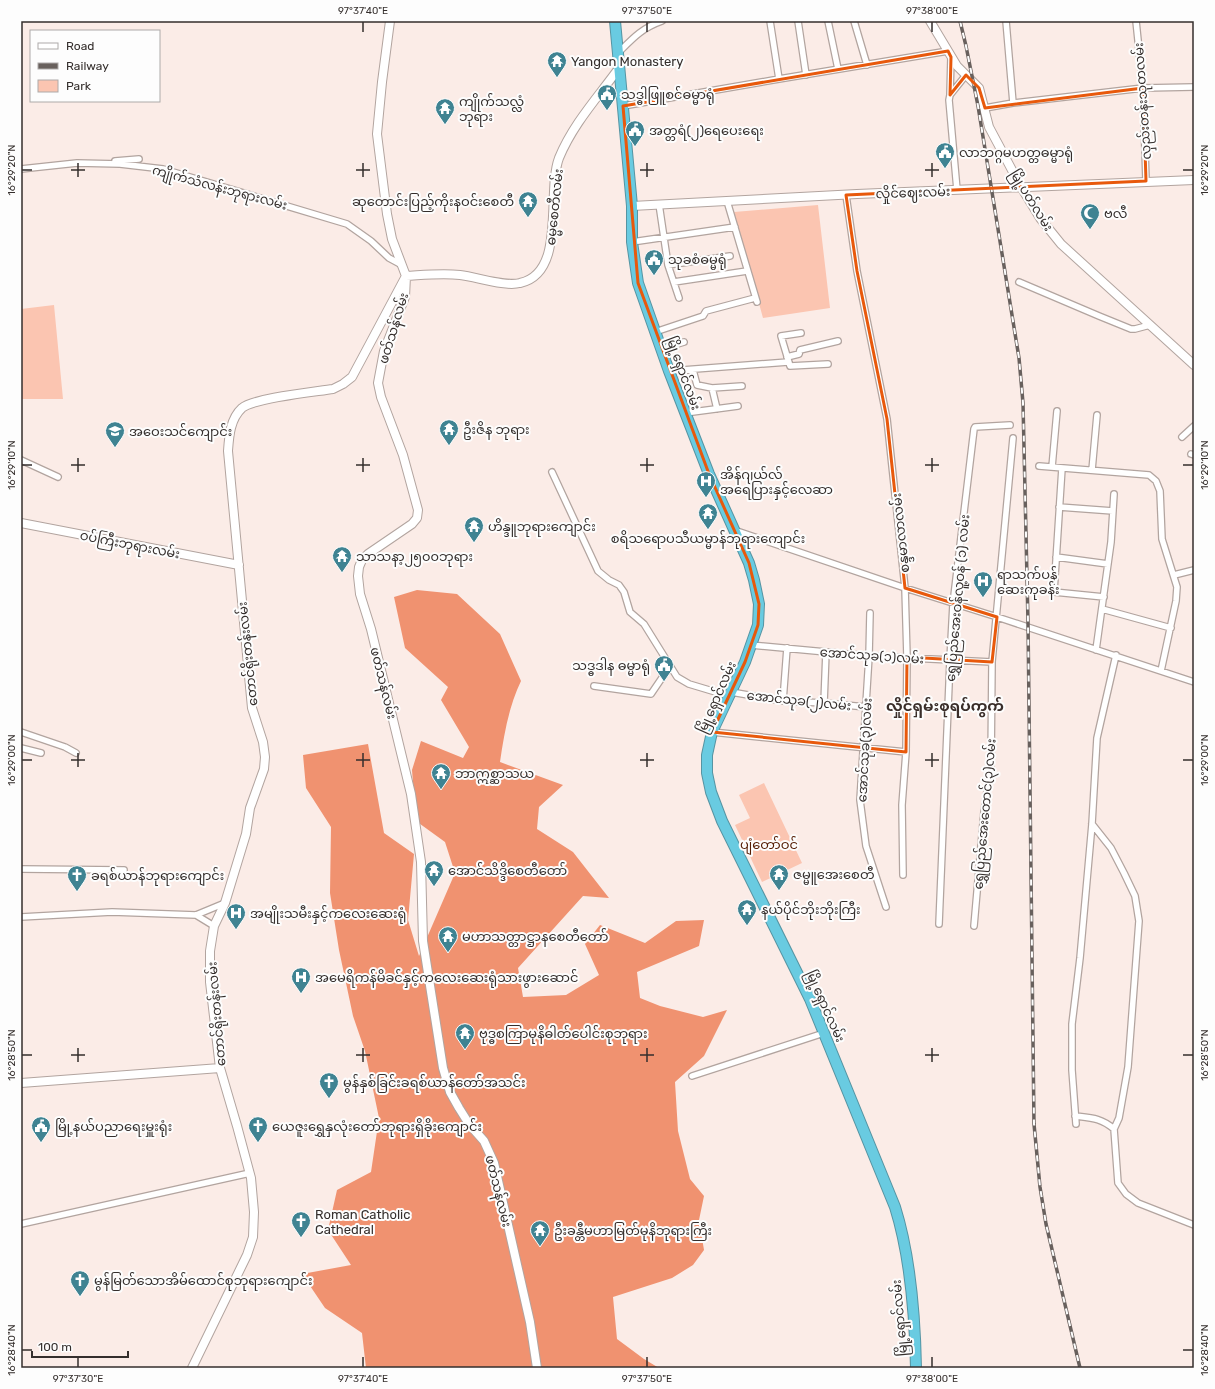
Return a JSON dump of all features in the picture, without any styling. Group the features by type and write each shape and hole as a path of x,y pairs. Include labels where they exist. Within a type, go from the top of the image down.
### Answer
{"highway":[{"name":"မြို့ရှောင်လမ်း","path":"615,21 632,206 632,242 638,284 669,371 709,474 749,563 759,604 758,625 741,674 712,732 706,760 711,792 722,822 803,985 881,1171 901,1224 911,1294 916,1368"}],"street":[{"name":"ဖတ်သန်လမ်း","path":"390,21 377,134 387,214 392,239 406,276 405,296 384,351 378,383 381,397 403,455 418,510 417,518 412,524 368,554 362,560 359,567 358,576 360,594 371,629 411,794 421,862 423,941 443,1068 453,1097 469,1124 484,1141 494,1163 530,1322 537,1368"},
{"path":"619,52 648,26 662,21"},
{"path":"770,21 779,79"},
{"path":"798,21 806,75"},
{"path":"828,21 838,69"},
{"path":"854,21 868,65"},
{"name":"မြို့ပတ်လမ်း","path":"930,21 957,66 979,88 989,126 1021,188 1040,218 1061,244 1194,365"},
{"path":"1006,21 1013,103"},
{"name":"လှည်းတန်းသုတလမ်း","path":"1136,21 1143,88 1146,181"},
{"path":"623,106 838,69 950,54 950,95 957,190"},
{"name":"ဓမ္မစေတီလမ်း","path":"406,276 447,274 462,275 520,284 532,279 547,259 552,240 558,160 577,124 619,68"},
{"path":"950,95 966,76"},
{"path":"985,108 1013,103 1143,88 1194,87"},
{"path":"97,164 139,159"},
{"name":"ကျိုက်သံလန်းဘုရားလမ်း","path":"21,169 77,164 97,164 163,169 332,218 347,224 371,241 389,258 402,265"},
{"name":"လှိုင်ဈေးလမ်း","path":"632,206 1146,181 1194,180"},
{"name":"စန္ဒမာလာလမ်း","path":"846,195 857,271 886,419 905,588 907,658 906,752 902,805 903,875"},
{"path":"655,332 703,316 706,311 756,300 727,201"},
{"path":"659,204 668,265 679,298"},
{"path":"632,242 663,236 735,227"},
{"path":"668,265 730,256"},
{"path":"674,282 747,271"},
{"name":"တောင်ရိုးတန်းလမ်း","path":"192,1368 247,1256 253,1237 254,1212 250,1173 220,1068 210,982 210,951 214,926 225,903 246,834 250,808 264,769 265,757 263,742 252,708 228,451 229,434 234,418 242,408 254,402 333,389 352,377 406,276"},
{"path":"1020,282 1131,329 1150,324"},
{"path":"801,333 781,336 790,366 828,364"},
{"path":"669,371 734,366 788,359 798,354 800,350 838,341"},
{"path":"661,349 684,342"},
{"path":"693,370 697,385 712,388 742,386"},
{"path":"712,388 717,409"},
{"path":"685,413 738,406"},
{"path":"1052,467 1057,411"},
{"path":"1092,470 1097,415"},
{"name":"ရွှေပြည်အေးဝန်လူ့ဝန် (၁) လမ်း","path":"939,924 953,604 974,429 975,427 1010,426"},
{"path":"1182,437 1194,426"},
{"name":"ရွှေပြည်အေးတောင်(၃)လမ်း","path":"974,926 984,812 991,764 992,662 1013,438"},
{"path":"21,460 58,477"},
{"path":"1038,466 1148,475 1156,481 1160,491 1162,539 1174,575 1176,587 1176,601 1161,671"},
{"path":"1062,468 1054,592 1104,597"},
{"name":"အောင်သုခ(၂)လမ်း","path":"552,472 598,571 619,586 624,592 630,612 644,624 677,677 689,684 730,694 783,701 866,707"},
{"path":"1096,650 1108,564 1114,494"},
{"path":"1059,507 1113,511"},
{"name":"ဝပ်ကြီးဘုရားလမ်း","path":"21,522 239,565"},
{"path":"734,530 953,604 1096,650 1116,655 1194,682"},
{"path":"1056,557 1108,564"},
{"path":"1174,575 1194,570"},
{"path":"1102,609 1171,628"},
{"name":"အောင်သုခ(၃)လမ်း","path":"870,613 869,656 860,800 866,846 886,907"},
{"name":"အောင်သုခ(၁)လမ်း","path":"751,645 869,656 992,662"},
{"path":"783,701 787,648"},
{"path":"824,703 826,652"},
{"path":"1076,1124 1072,1070 1072,1024 1080,958 1092,824 1097,738 1116,655"},
{"path":"594,686 651,694 670,666"},
{"path":"21,732 65,747 76,753"},
{"path":"712,732 906,752"},
{"path":"21,748 41,753"},
{"path":"1092,824 1111,848 1124,873 1134,896 1139,921 1128,1067 1119,1118 1114,1130 1118,1182 1126,1194 1138,1203 1194,1224"},
{"path":"21,869 124,870"},
{"path":"21,917 112,912 196,915 225,903"},
{"path":"196,915 214,926"},
{"path":"692,1076 824,1033"},
{"path":"21,1083 220,1068"},
{"path":"1075,1116 1100,1119 1114,1130"},
{"path":"21,1224 250,1173"}],"highlighted area":[{"path":"948,51 951,57 950,95 966,75 979,88 985,108 1143,88 1146,181 846,195 857,271 887,419 905,588 997,617 992,662 907,657 906,752 712,732 745,662 758,625 759,604 749,563 709,474 638,283 623,106"}],"green space":[{"path":"818,205 830,308 763,318 734,212"},
{"path":"54,305 63,399 21,399 21,309"},
{"name":"ပျံတော်ဝင်","path":"764,783 802,863 762,882 735,825 750,818 739,795"}],"shaded area":[{"path":"417,590 457,594 500,634 521,681 513,700 503,741 500,762 563,785 539,807 537,829 573,852 609,898 583,896 518,968 523,997 566,995 599,975 585,944 600,925 645,943 676,921 704,920 699,946 637,972 640,998 660,1006 703,1017 727,1010 704,1056 675,1082 678,1131 690,1179 704,1196 699,1220 704,1250 693,1265 672,1278 613,1297 617,1339 659,1368 366,1368 362,1333 325,1308 302,1274 351,1265 328,1230 337,1190 371,1172 379,1118 365,1051 353,1016 339,950 330,893 331,827 306,788 303,755 368,744 384,833 414,854 408,920 419,956 455,873 445,842 416,821 412,770 421,741 463,758 469,747 441,700 448,687 405,648 394,597"}],"railway":[{"path":"960,21 978,106 1019,358 1023,403 1028,622 1034,1124 1040,1187 1046,1224 1080,1368"}],"place":[{"name":"Yangon Monastery","path":"557,78"},
{"name":"သဒ္ဓါဖြူစင်ဓမ္မာရုံ","path":"607,111"},
{"name":"ကျိုက်သလ္လံ ဘုရား","path":"445,125"},
{"name":"အတ္တရံ(၂)ရေပေးရေး","path":"635,147"},
{"name":"လာဘဂ္ဂမဟတ္တဓမ္မာရုံ","path":"945,169"},
{"name":"ဆုတောင်းပြည့်ကိုးနဝင်းစေတီ","path":"528,218"},
{"name":"ဗလီ","path":"1090,230"},
{"name":"သုခစံဓမ္မရုံ","path":"654,276"},
{"name":"ဦးဇိန ဘုရား","path":"449,446"},
{"name":"အဝေးသင်ကျောင်း","path":"115,448"},
{"name":"အိန်ဂျယ်လ် အရေပြားနှင့်လေဆာ","path":"706,498"},
{"name":"စရိသရောပသီယမ္မာန်ဘုရားကျောင်း","path":"708,530"},
{"name":"ဟိန္ဒူဘုရားကျောင်း","path":"474,543"},
{"name":"သာသနာ့၂၅၀၀ဘုရား","path":"342,573"},
{"name":"ရာသက်ပန် ဆေးကုခန်း","path":"983,598"},
{"name":"သဒ္ဓဒါန ဓမ္မာရုံ","path":"664,682"},
{"name":"ဘာဣစ္ဆာသယ","path":"441,790"},
{"name":"အောင်သိဒ္ဒိစေတီတော်","path":"434,887"},
{"name":"ဇမ္မူအေးစေတီ","path":"779,891"},
{"name":"ခရစ်ယာန်ဘုရားကျောင်း","path":"77,892"},
{"name":"နယ်ပိုင်ဘိုးဘိုးကြီး","path":"747,926"},
{"name":"အမျိုးသမီးနှင့်ကလေးဆေးရုံ","path":"236,930"},
{"name":"မဟာသတ္တာဋ္ဌာနစေတီတော်","path":"448,953"},
{"name":"အမေရိကန်မိခင်နှင့်ကလေးဆေးရုံသားဖွားဆောင်","path":"301,994"},
{"name":"ဗုဒ္ဓစကြာမုနိဓါတ်ပေါင်းစုဘုရား","path":"465,1050"},
{"name":"မွန်နှစ်ခြင်းခရစ်ယာန်တော်အသင်း","path":"329,1099"},
{"name":"မြို့နယ်ပညာရေးမှူးရုံး","path":"41,1143"},
{"name":"ယေဇူးရွှေနှလုံးတော်ဘုရားရှိခိုးကျောင်း","path":"258,1143"},
{"name":"Roman Catholic Cathedral","path":"301,1238"},
{"name":"ဦးခန္တီမဟာမြတ်မုနိဘုရားကြီး","path":"540,1247"},
{"name":"မွန်မြတ်သောအိမ်ထောင်စုဘုရားကျောင်း","path":"80,1297"}],"district":[{"name":"လှိုင်ရှမ်းစုရပ်ကွက်","path":"945,706"}]}
